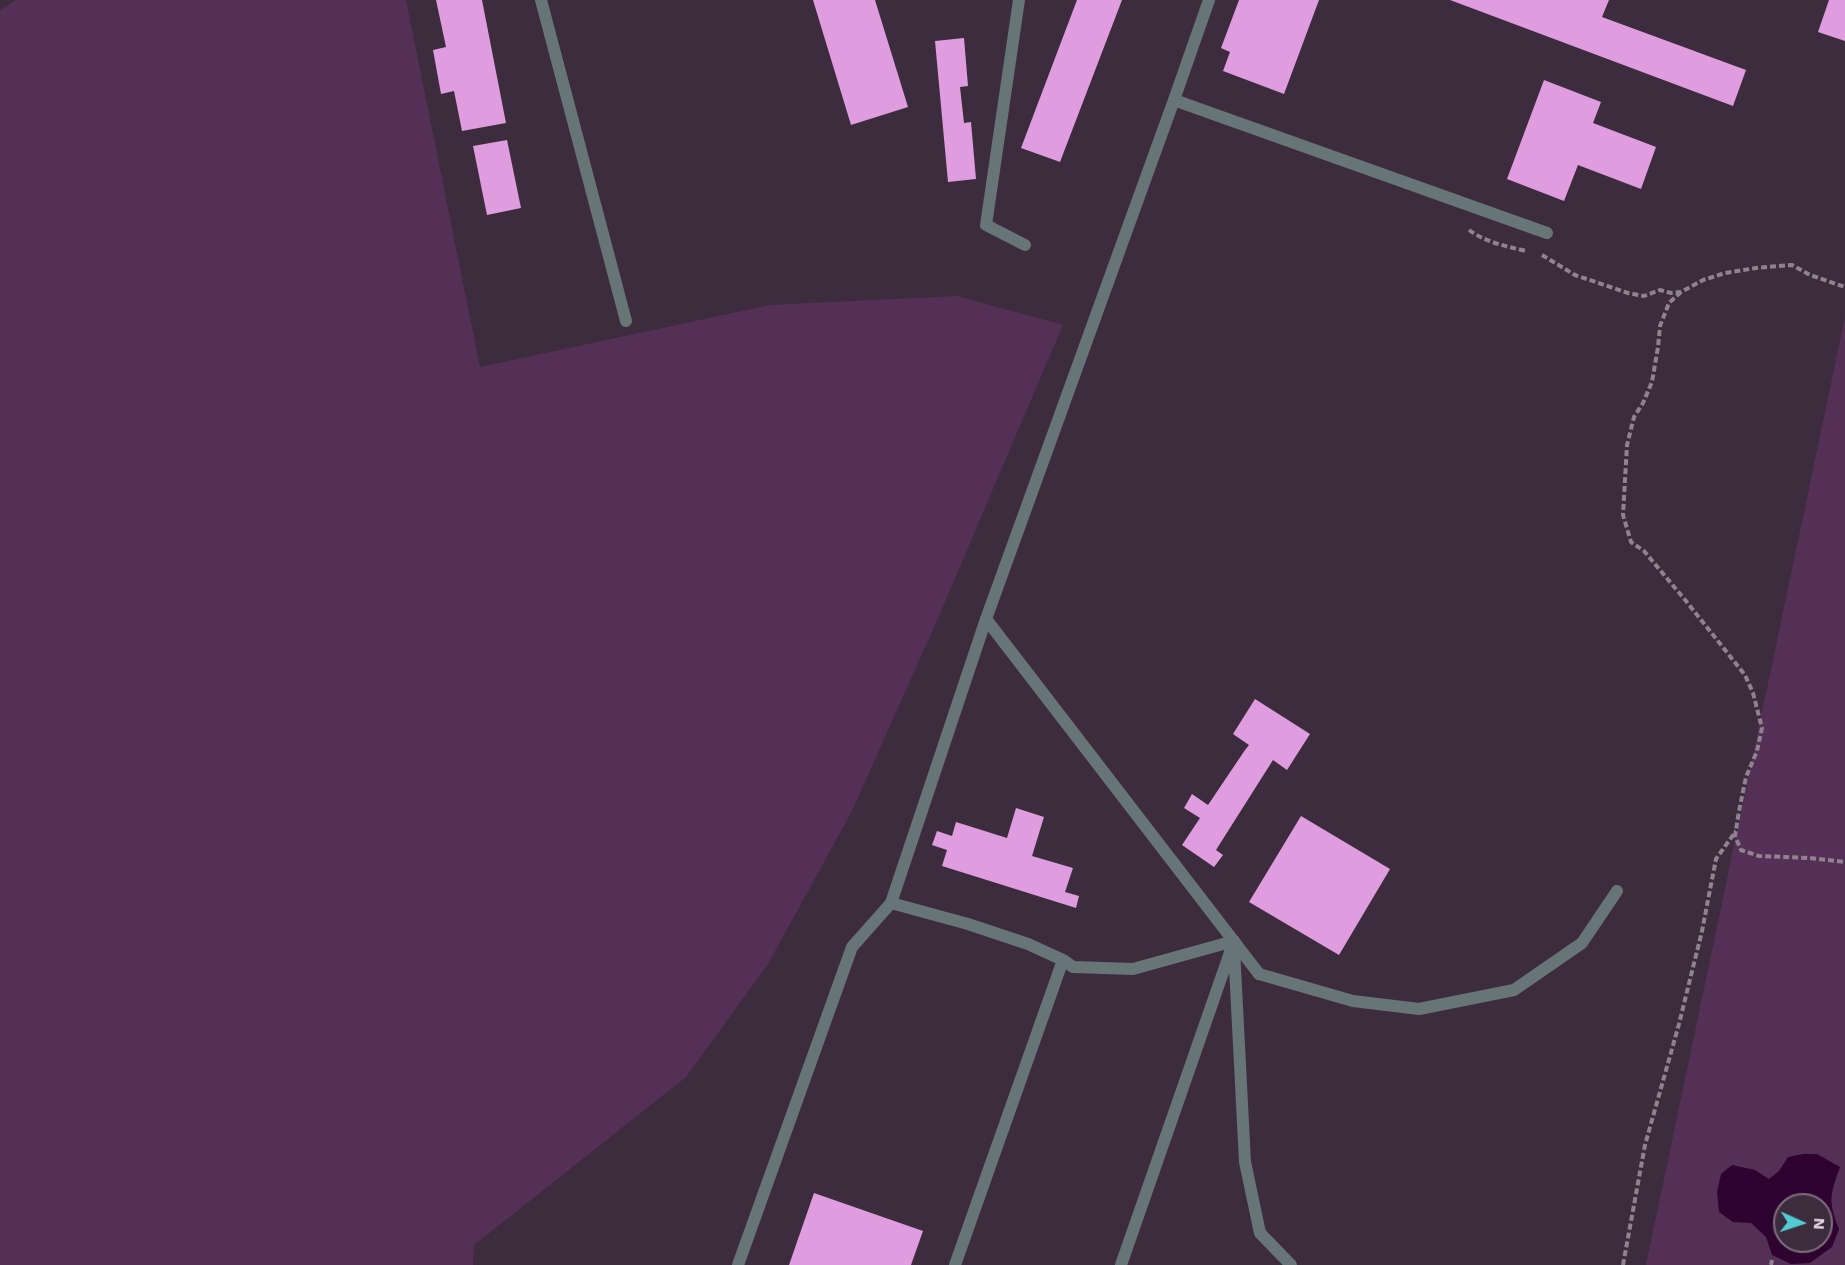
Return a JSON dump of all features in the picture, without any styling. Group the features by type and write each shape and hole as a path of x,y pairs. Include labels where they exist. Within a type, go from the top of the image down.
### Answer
{"street":[{"path":"541,0 626,321"},
{"path":"1019,0 986,225 1025,245"},
{"path":"738,1265 852,947 891,903 986,619 1209,0"},
{"path":"1174,100 1547,233"},
{"path":"986,619 1259,974 1353,1001 1419,1009 1514,990 1582,943 1617,891"},
{"path":"891,903 978,927 1028,944 1074,967 1133,969 1234,941"},
{"path":"1121,1265 1234,941"},
{"path":"1234,941 1245,1162 1260,1233 1291,1265"},
{"path":"955,1265 1063,960"}],"path":[{"path":"1450,199 1455,220 1482,238 1501,246 1541,255 1575,275 1628,293 1644,296 1660,290 1671,293 1681,292"},
{"path":"1845,287 1810,275 1792,265 1756,268 1725,273 1702,280 1681,292 1669,303 1660,326 1652,381 1634,417 1627,444 1623,515 1631,542 1644,551 1686,601 1745,675 1753,693 1762,728 1757,751 1746,777 1736,830 1741,850 1759,856 1845,862"},
{"path":"1623,1265 1645,1145 1693,966 1716,859 1736,830"}],"shaded area":[{"path":"16,0 406,0 480,367 770,305 957,296 1063,325 935,625 852,811 768,964 686,1077 474,1245 473,1265 0,1265 0,10"},
{"path":"1845,317 1845,1265 1646,1265"},
{"path":"1803,1154 1817,1154 1840,1167 1833,1193 1773,1193 1773,1253 1824,1253 1810,1263 1791,1264 1772,1255 1766,1237 1751,1223 1733,1222 1719,1212 1717,1192 1721,1174 1732,1165 1755,1170 1769,1179 1779,1171 1788,1157"},
{"path":"1833,1212 1839,1229 1833,1244"}],"building":[{"path":"436,0 482,0 506,123 462,131 454,91 441,94 433,50 446,47"},
{"path":"813,0 875,0 908,107 851,125"},
{"path":"1077,0 1122,0 1060,162 1021,148"},
{"path":"1239,0 1319,0 1284,94 1223,71 1230,52 1221,48"},
{"path":"1450,0 1609,0 1602,17 1746,70 1733,106"},
{"path":"1829,0 1845,0 1845,41 1818,32"},
{"path":"964,38 968,86 960,87 964,123 971,122 976,179 948,182 935,41"},
{"path":"1544,80 1601,102 1593,123 1656,147 1641,189 1578,165 1564,201 1507,179"},
{"path":"507,140 521,208 487,215 473,146"},
{"path":"1255,699 1310,734 1287,770 1273,760 1216,850 1223,855 1214,867 1182,845 1200,818 1184,808 1192,794 1208,805 1249,745 1233,734"},
{"path":"1016,808 1044,817 1032,856 1073,868 1065,892 1079,896 1076,908 942,866 947,850 932,845 937,831 952,836 956,822 1007,838"},
{"path":"1301,816 1390,869 1339,955 1249,902"},
{"path":"814,1193 923,1231 911,1265 789,1265"}]}
